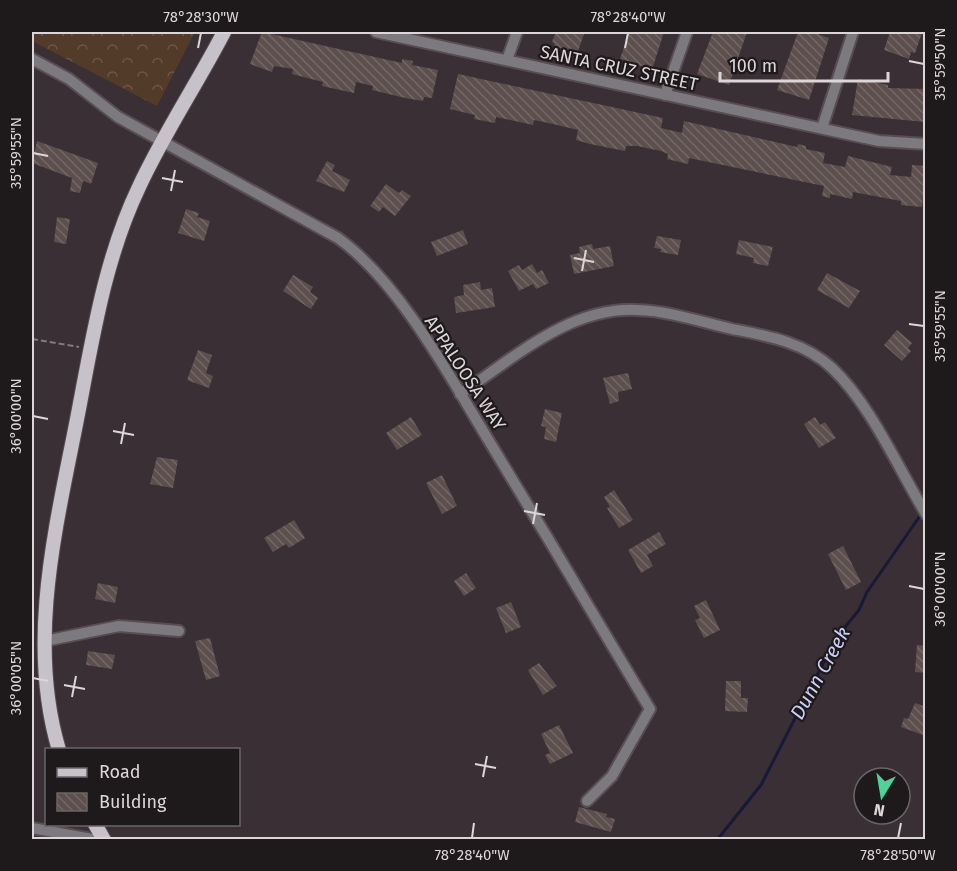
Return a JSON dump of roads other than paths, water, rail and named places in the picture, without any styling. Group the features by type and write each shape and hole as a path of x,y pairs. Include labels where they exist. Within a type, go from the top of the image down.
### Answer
{"main road":[{"path":"58,748 48,706 45,641 51,564 106,273 138,187 224,32"},
{"path":"96,826 104,840"}],"street":[{"name":"SANTA CRUZ STREET","path":"376,32 895,144 926,144"},
{"path":"507,60 517,32"},
{"path":"665,95 687,32"},
{"path":"822,128 853,32"},
{"name":"APPALOOSA WAY","path":"32,59 69,79 91,98 163,143 350,247 389,287 460,394 650,710 612,776 587,801"},
{"path":"460,394 552,332 602,312 646,311 779,339 801,346 820,358 842,379 860,403 925,512"},
{"path":"45,641 119,626 179,630"},
{"path":"32,828 97,840"}],"waterway":[{"name":"Dunn Creek","path":"717,840 761,785 836,638 859,610 867,592 922,513"}]}
